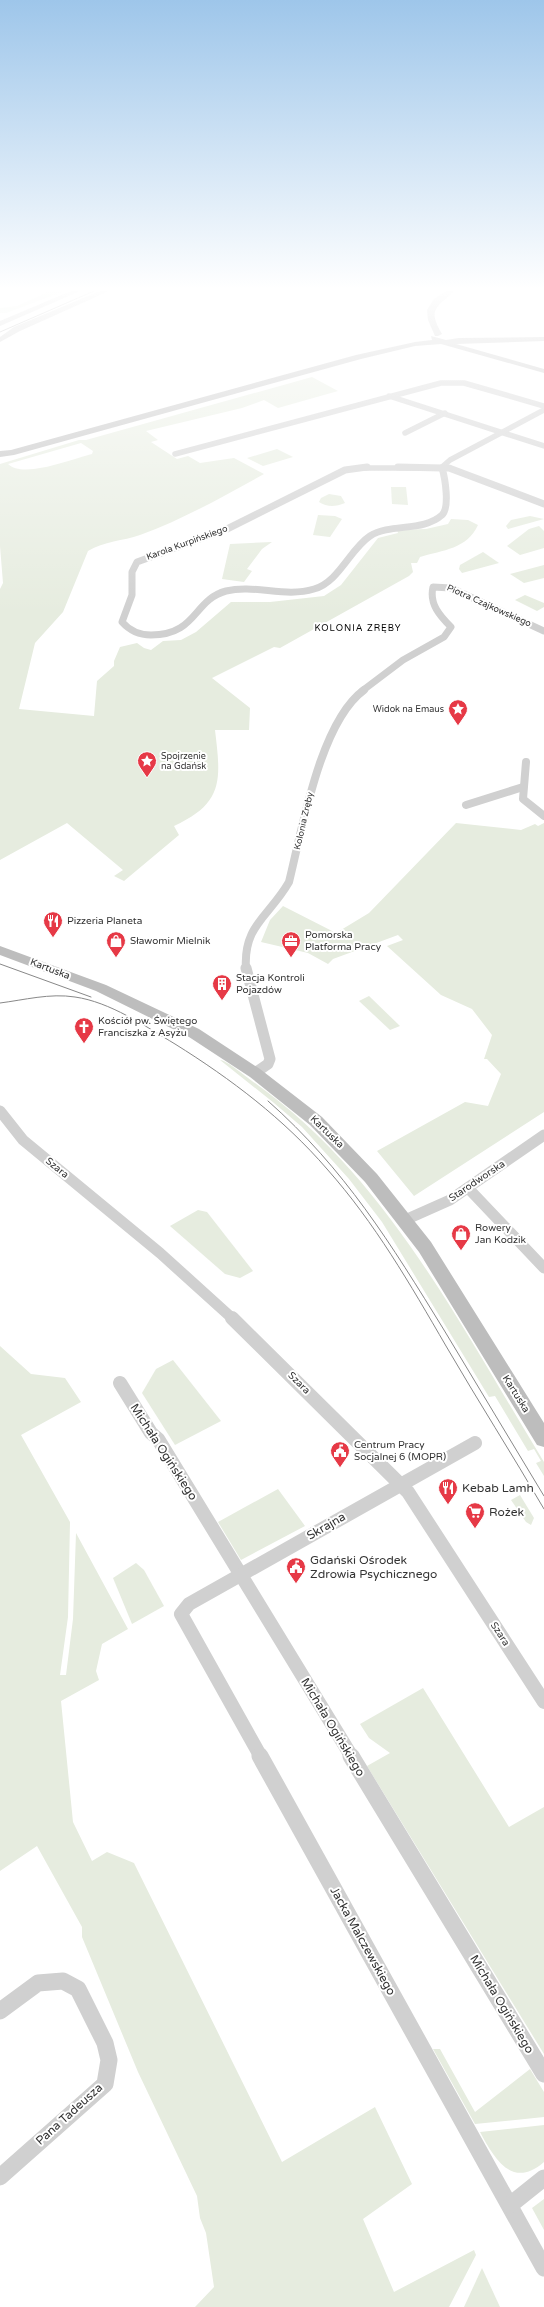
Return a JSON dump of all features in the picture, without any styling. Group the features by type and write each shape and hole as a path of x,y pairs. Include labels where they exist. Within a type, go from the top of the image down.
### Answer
{"main road":[{"path":"0,458 11,453 208,399"},
{"path":"0,453 11,453"},
{"name":"Kartuska","path":"0,950 137,1004 194,1033 255,1073 324,1129 371,1178 405,1220 438,1268 544,1439"}],"street":[{"path":"175,454 378,399"},
{"path":"397,399 504,431 544,446"},
{"path":"518,399 544,406"},
{"path":"442,467 450,460 544,410"},
{"path":"404,433 444,413"},
{"name":"Karola Kurpińskiego","path":"370,467 442,467 446,484 445,511 442,515 431,522 382,532 370,536 322,587 297,593 227,591 212,598 186,627 166,635 136,634 127,629 122,622 132,595 135,565 142,559 227,529 345,470 370,467"},
{"path":"442,467 456,469 473,475 544,504"},
{"name":"Kolonia Zręby","path":"255,1073 268,1064 270,1059 246,971 245,952 249,934 281,897 289,882 317,767 343,712 359,693 407,658 447,635 451,627 436,611 433,587"},
{"name":"Piotra Czajkowskiego","path":"433,587 451,588 544,631"},
{"path":"526,762 523,799 544,816"},
{"path":"466,805 523,787"},
{"name":"Szara","path":"0,1111 23,1140 160,1253 228,1314 408,1492 544,1702"},
{"name":"Starodworska","path":"405,1220 450,1200 544,1135"},
{"path":"468,1188 544,1268"},
{"name":"Michała Ogińskiego","path":"120,1383 151,1433 158,1439 544,2074"},
{"name":"Skrajna","path":"181,1614 189,1604 240,1574 475,1442"},
{"name":"Jacka Malczewskiego","path":"181,1614 544,2268"},
{"name":"Pana Tadeusza","path":"0,2011 38,1983 63,1981 78,1989 105,2043 109,2060 105,2084 0,2177"},
{"path":"510,2205 544,2178"}],"shaded area":[{"path":"234,399 311,399 278,408 264,400 242,408 146,431 158,440 151,442 177,459 188,456 200,463 234,458 264,474 204,507 156,529 134,537 100,545 88,551 63,612 35,643 19,709 94,716 97,681 114,666 114,661 120,647 137,643 144,648 151,650 163,641 181,640 196,632 231,602 270,602 324,596 341,585 378,538 398,533 397,530 426,529 448,524 451,519 468,520 478,525 468,539 461,544 420,557 417,563 411,563 413,572 409,576 280,648 274,647 212,678 250,708 249,730 215,730 218,776 216,788 211,799 190,817 174,826 179,835 124,881 114,876 123,870 67,823 0,860 0,589 3,583 0,546 0,464 79,440 86,440","holes":["81,443 93,451 92,454 36,469 15,468 8,464"]},
{"path":"277,449 293,457 263,466 247,458"},
{"path":"391,487 406,487 408,505 392,504"},
{"path":"329,494 341,496 345,503 331,506 319,502 321,498"},
{"path":"318,515 335,516 342,519 330,537 313,535"},
{"path":"530,516 544,519 508,529 506,526 511,520"},
{"path":"539,526 544,531 544,548 520,555 507,546 529,529"},
{"path":"272,542 262,549 247,569 252,571 244,582 222,579 230,544"},
{"path":"483,552 499,563 462,573 459,569 460,565"},
{"path":"544,565 544,578 524,583 510,574"},
{"path":"525,595 544,603 544,607 537,611 515,600"},
{"path":"456,823 521,830 535,824 538,826 544,823 544,1112 414,1196 377,1151 465,1102 488,1106 501,1074 487,1059 484,1059 492,1035 472,1009 441,995 387,946 403,940 398,935 333,959 328,964 308,953 261,942 270,920 283,906 336,933 369,913"},
{"path":"369,996 400,1026 390,1030 359,1001"},
{"path":"220,1060 227,1063 255,1083 302,1121 344,1163 383,1209 418,1257 482,1359 544,1462 544,1476 536,1463 541,1461 534,1449 528,1451 495,1396 489,1397 382,1222 349,1179 302,1127"},
{"path":"198,1210 207,1212 253,1271 240,1278 225,1274 170,1226"},
{"path":"0,1346 31,1374 65,1378 81,1402 21,1435 70,1522 68,1617 60,1675 66,1675 73,1619 76,1533 128,1629 102,1644 96,1671 99,1680 61,1701 73,1822 92,1861 107,1852 134,1863 282,2162 375,2107 412,2184 363,2219 394,2292 474,2250 476,2255 449,2307 195,2307 214,2287 206,2233 200,2218 197,2196 138,2072 82,1937 82,1927 37,1846 0,1871"},
{"path":"173,1360 221,1421 175,1445 142,1393 156,1369"},
{"path":"278,1489 305,1526 241,1560 218,1522"},
{"path":"520,1495 534,1518 531,1525 526,1522 511,1500"},
{"path":"136,1563 144,1570 164,1606 132,1624 113,1578"},
{"path":"423,1688 509,1827 544,1807 544,2054 367,1766 390,1753 369,1738 360,1724"},
{"path":"433,2049 440,2049 475,2112 530,2069 544,2092 544,2117 475,2124"},
{"path":"544,2125 544,2162 533,2170 522,2173 513,2172 505,2167 491,2152 480,2132"},
{"path":"544,2199 544,2230 532,2208"},
{"path":"482,2268 500,2307 464,2307"}],"tram line":[{"path":"0,964 91,997"},
{"path":"0,1003 37,997 66,996 88,1000 114,1009 196,1057 256,1101 293,1133 327,1169 361,1211 391,1254 544,1509"},
{"path":"268,1101 321,1153 365,1209 405,1268 444,1330 544,1496"}],"place":[{"name":"Widok na Emaus","path":"458,726"},
{"name":"Spojrzenie na Gdańsk","path":"147,778"},
{"name":"Pizzeria Planeta","path":"53,938"},
{"name":"Sławomir Mielnik","path":"116,958"},
{"name":"Pomorska Platforma Pracy","path":"291,958"},
{"name":"Stacja Kontroli Pojazdów","path":"222,1001"},
{"name":"Kościół pw. Świętego Franciszka z Asyżu","path":"84,1044"},
{"name":"Rowery Jan Kodzik","path":"461,1251"},
{"name":"Centrum Pracy Socjalnej 6 (MOPR)","path":"340,1468"},
{"name":"Kebab Lamh","path":"448,1505"},
{"name":"Rożek","path":"475,1529"},
{"name":"Gdański Ośrodek Zdrowia Psychicznego","path":"296,1584"}],"district":[{"name":"KOLONIA ZRĘBY","path":"358,628"}]}
